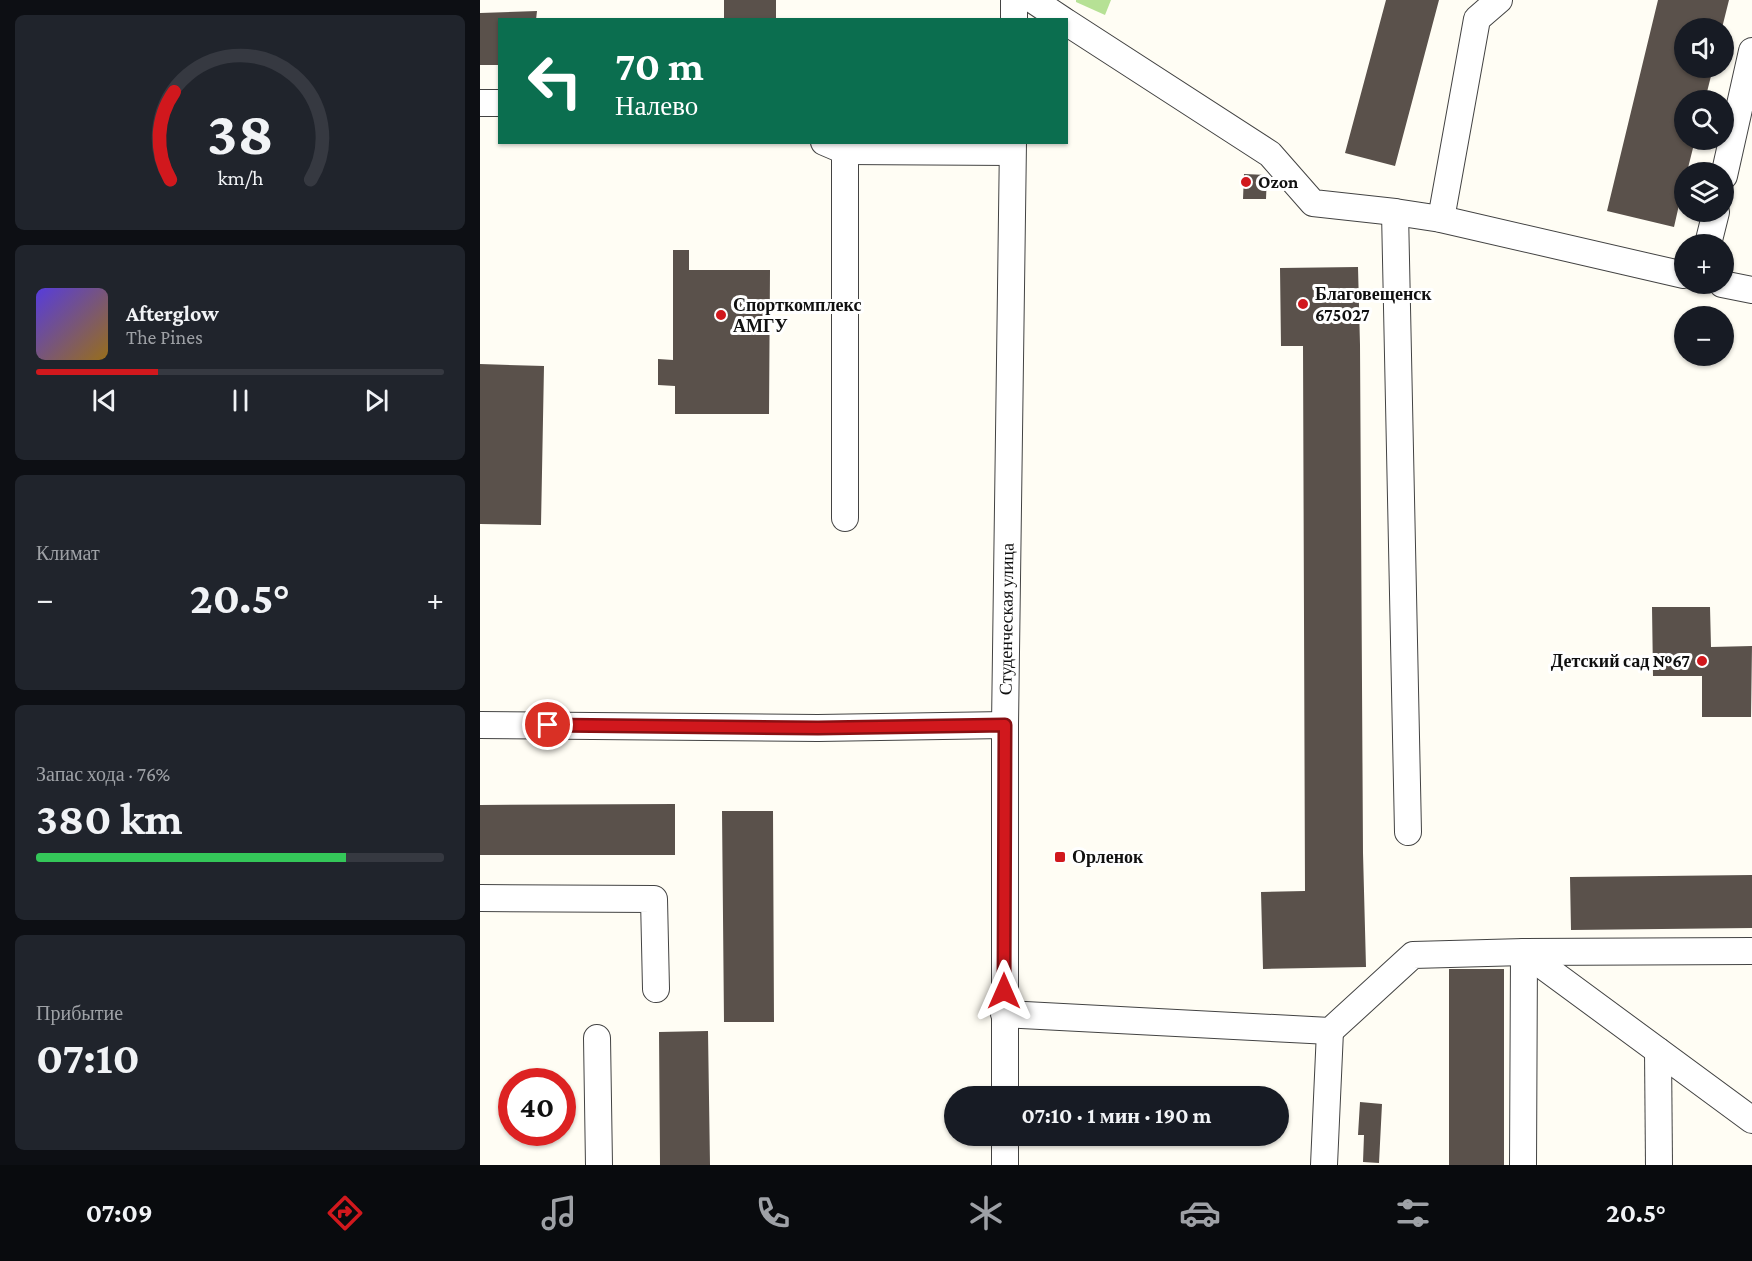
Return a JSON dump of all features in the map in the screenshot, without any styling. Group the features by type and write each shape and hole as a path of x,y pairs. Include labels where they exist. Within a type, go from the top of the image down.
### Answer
{"street":[{"path":"1014,0 1014,18"},
{"path":"1033,0 1060,18"},
{"path":"1441,219 1477,19 1498,0"},
{"path":"1068,23 1270,154 1313,203 1441,219 1674,273"},
{"path":"1727,162 1752,51"},
{"path":"480,103 498,103"},
{"path":"845,518 835,147 1013,147"},
{"name":"Студенческая улица","path":"1005,1086 1005,725 1013,147"},
{"path":"1395,212 1408,832"},
{"path":"1734,286 1752,290"},
{"path":"480,725 818,728 1005,725"},
{"path":"480,898 654,899 656,989"},
{"path":"1324,1165 1330,1031 1413,955 1752,951"},
{"path":"1524,952 1752,1120"},
{"path":"1523,1165 1524,952"},
{"path":"1004,1014 1330,1031"},
{"path":"597,1038 599,1165"},
{"path":"1658,1051 1659,1165"},
{"path":"1005,1146 1005,1165"}],"green space":[{"path":"1076,0 1111,0 1105,15"}],"building":[{"path":"724,0 776,0 776,18 724,18"},
{"path":"1386,0 1439,0 1395,166 1345,153"},
{"path":"1658,0 1729,0 1724,18 1674,18 1674,78 1710,78 1708,90 1674,90 1674,150 1692,150 1690,162 1674,162 1674,227 1607,211"},
{"path":"537,11 536,18 498,18 498,65 480,65 480,13"},
{"path":"1244,174 1267,175 1266,199 1243,199"},
{"name":"Спорткомплекс АМГУ","path":"673,250 689,250 689,270 770,270 769,414 675,414 675,386 658,385 658,359 673,360"},
{"path":"1358,267 1366,967 1263,969 1261,892 1305,891 1303,346 1281,346 1280,268"},
{"path":"480,364 544,366 541,525 480,524"},
{"name":"Детский сад №67","path":"1652,607 1710,607 1711,647 1752,646 1751,717 1702,717 1702,676 1653,676"},
{"path":"675,804 675,855 480,855 480,805"},
{"path":"722,811 773,811 774,1022 724,1022"},
{"path":"1752,875 1752,928 1571,930 1570,877"},
{"path":"1449,969 1504,969 1504,1165 1449,1165"},
{"path":"708,1031 710,1165 660,1165 659,1032"},
{"path":"1360,1102 1382,1104 1379,1163 1363,1162 1364,1135 1358,1135"}],"place":[{"name":"Ozon","path":"1246,182"},
{"name":"Благовещенск 675027","path":"1303,304"},
{"name":"Спорткомплекс АМГУ","path":"721,315"},
{"name":"Детский сад №67","path":"1702,661"},
{"name":"Орленок","path":"1060,857"}],"route":[{"path":"548,725 818,728 1005,725 1004,991"}]}
